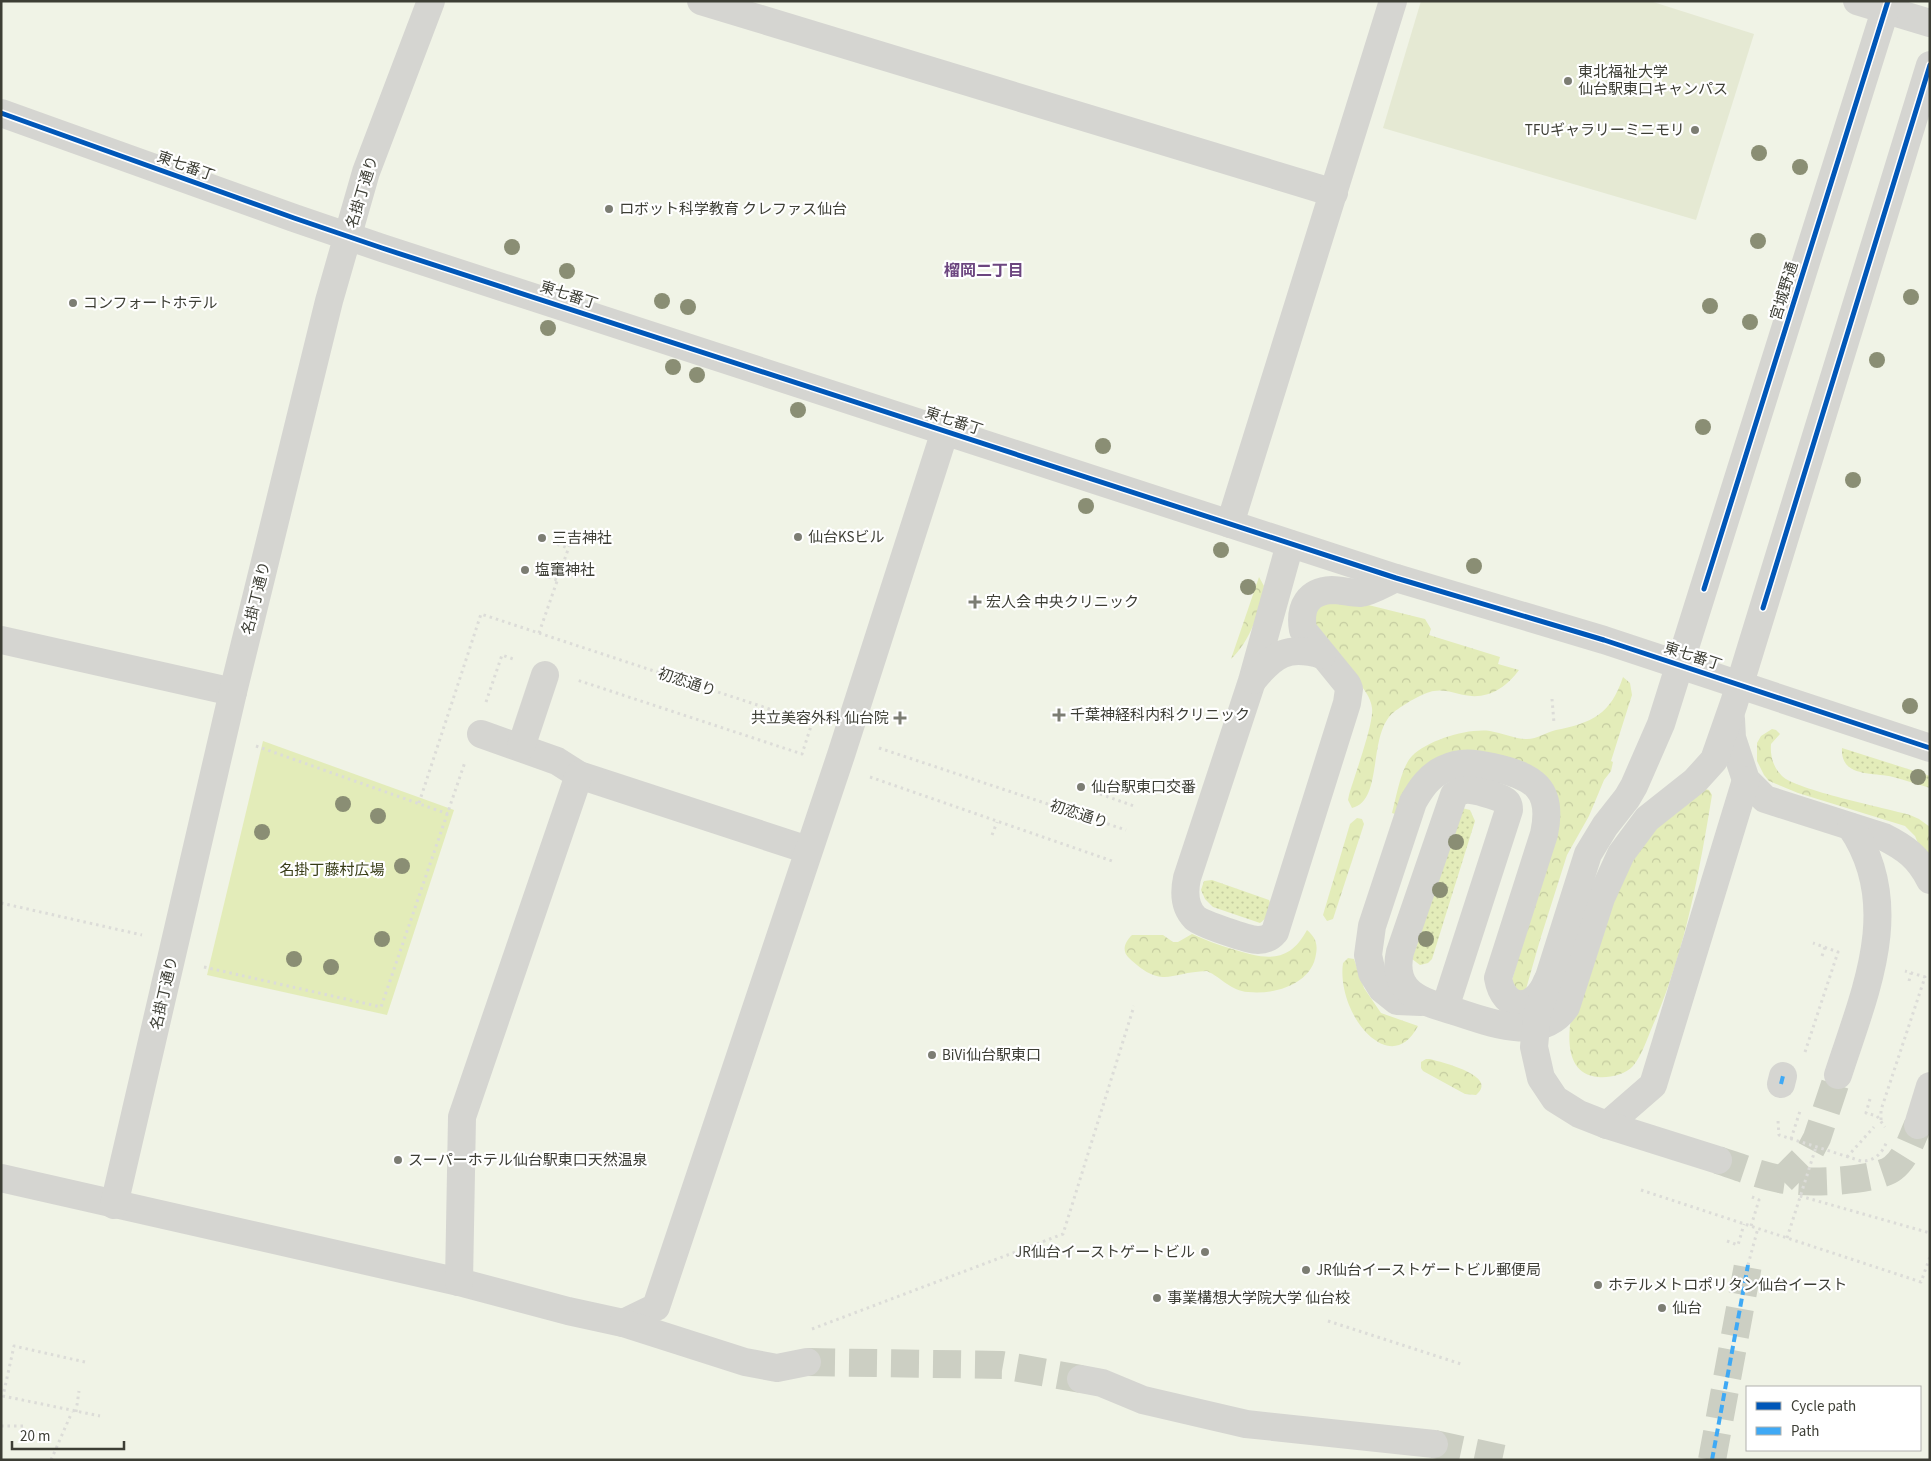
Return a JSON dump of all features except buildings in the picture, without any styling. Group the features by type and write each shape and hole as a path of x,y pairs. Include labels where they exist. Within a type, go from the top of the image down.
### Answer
{"street":[{"name":"名掛丁通り","path":"114,1205 233,692 329,301 366,172 431,1"},
{"path":"702,1 1334,193"},
{"path":"1230,524 1393,1"},
{"path":"1857,1 1887,6 1930,23"},
{"name":"宮城野通","path":"1552,968 1588,854 1605,826 1634,786 1661,724 1887,6"},
{"path":"1436,1005 1416,997 1406,987 1399,976 1397,963 1454,795 1459,791 1466,790 1500,798 1509,804 1508,817 1436,1005 1434,1020 1492,1039 1505,1040 1533,1026 1550,1022 1561,1015 1566,1007 1601,898 1621,854 1647,820 1695,782 1714,760 1930,65"},
{"name":"東七番丁","path":"1,113 348,236 1290,544 1680,665 1736,693 1930,748"},
{"path":"623,1323 656,1307 945,431"},
{"path":"1290,544 1252,681 1187,878 1175,888 1186,902 1190,911 1200,921 1246,938 1257,940 1270,938 1275,932 1347,702 1349,689 1346,684 1303,630 1301,621 1303,611 1312,596 1318,592 1333,590 1362,593 1396,578"},
{"path":"1,640 233,692"},
{"path":"1252,681 1268,662 1286,652 1309,651 1322,655"},
{"path":"521,747 558,677"},
{"path":"1736,693 1730,723 1732,738 1746,780 1765,799 1884,838 1903,848 1922,865 1930,880"},
{"path":"481,734 557,761 579,775 808,850"},
{"path":"1436,1005 1397,1000 1382,989 1369,965 1369,936 1413,802 1421,788 1431,777 1453,765 1467,762 1514,772 1535,784 1545,800 1546,822 1499,970 1498,978 1501,992 1511,1002 1524,1005 1538,995 1545,985 1552,968"},
{"path":"460,1282 462,1117 579,775"},
{"path":"1607,1125 1653,1085 1746,780"},
{"path":"1838,1075 1873,964 1878,927 1878,908 1873,871 1860,840 1851,827"},
{"path":"1552,968 1533,1026 1534,1047 1541,1078 1555,1099 1579,1114 1607,1125 1718,1160"},
{"path":"1918,1125 1930,1086"},
{"path":"1,1178 460,1282 568,1311 623,1323 745,1362 777,1368 806,1362"},
{"path":"1081,1379 1102,1383 1142,1400 1246,1424 1434,1444"}],"path":[{"path":"539,633 571,540"},
{"path":"551,542 568,548"},
{"path":"542,575 557,580"},
{"path":"1552,700 1554,723"},
{"path":"204,967 381,1007 448,814 256,746"},
{"path":"871,772 869,778 1115,862"},
{"path":"1100,794 1134,806"},
{"path":"992,835 997,822"},
{"path":"1,903 145,936"},
{"path":"1803,1057 1838,952 1813,944"},
{"path":"1822,956 1825,947"},
{"path":"1870,1099 1866,1113 1877,1116 1881,1122 1880,1114 1925,977 1898,968"},
{"path":"1909,981 1911,973"},
{"path":"808,1330 1063,1234 1134,1006"},
{"path":"1778,1121 1779,1135 1866,1162 1881,1153 1886,1143"},
{"path":"1847,1157 1874,1127"},
{"path":"1787,1238 1816,1147"},
{"path":"1641,1190 1920,1282 1930,1257"},
{"path":"1800,1196 1930,1233"},
{"path":"1751,1226 1759,1200 1752,1198"},
{"path":"1727,1241 1738,1245 1744,1224"},
{"path":"1748,1265 1758,1228"},
{"path":"1328,1321 1460,1364"},
{"path":"79,1391 75,1412 100,1416 72,1412 2,1396 14,1346 84,1362"},
{"path":"51,1460 72,1412"},
{"path":"1,1426 23,1426 22,1434"}],"shaded area":[{"name":"東北福祉大学 仙台駅東口キャンパス","path":"1421,1 1650,1 1754,34 1696,220 1383,128"}],"green space":[{"path":"1259,577 1264,586 1257,616 1244,644 1231,659"},
{"path":"1344,599 1425,619 1431,629 1429,635 1500,657 1498,664 1519,670 1502,687 1488,694 1472,696 1446,691 1434,691 1419,696 1394,712 1386,722 1381,735 1368,793 1362,803 1352,808 1348,800 1370,726 1372,708 1362,687 1315,640 1312,617 1321,604"},
{"path":"1623,677 1630,683 1632,695 1611,761 1613,762 1611,771 1604,780 1589,816 1567,855 1526,989 1524,993 1509,991 1557,819 1486,754 1398,815 1392,813 1402,775 1408,761 1419,750 1449,736 1471,731 1490,731 1518,738 1531,739 1590,720 1613,700"},
{"path":"1772,729 1780,734 1771,744 1771,748 1774,765 1782,776 1822,793 1910,815 1919,819 1930,827 1930,856 1924,858 1915,836 1905,826 1798,793 1769,781 1757,761 1757,743 1761,736"},
{"name":"名掛丁藤村広場","path":"263,741 454,810 387,1015 207,975"},
{"path":"1842,748 1930,776 1930,788 1893,777 1868,774 1852,769 1843,758"},
{"path":"1702,788 1709,790 1712,795 1702,854 1690,912 1664,997 1644,1047 1633,1066 1626,1072 1617,1075 1598,1077 1580,1069 1571,1053 1570,1030 1574,1004 1590,950 1628,852"},
{"path":"1462,808 1470,810 1475,821 1432,959 1428,963 1420,965 1412,959"},
{"path":"1357,818 1362,819 1364,824 1333,919 1327,921 1323,915 1350,824"},
{"path":"1212,880 1269,900 1271,907 1269,913 1260,923 1213,907 1205,899 1201,890 1204,881"},
{"path":"1307,930 1314,938 1317,947 1313,964 1300,980 1269,992 1242,991 1207,971 1166,977 1150,974 1129,958 1125,952 1127,940 1132,935 1163,935 1173,942 1178,942 1192,934 1217,944 1255,955 1275,956 1284,954 1292,949"},
{"path":"1348,958 1354,959 1364,988 1381,1013 1418,1026 1409,1038 1400,1045 1390,1046 1380,1043 1370,1036 1355,1017 1344,990 1342,974 1343,963"},
{"path":"1430,1059 1456,1067 1475,1076 1480,1082 1481,1088 1476,1095 1465,1094 1423,1071 1421,1062"}],"tunnel":[{"path":"1782,1180 1809,1153 1817,1138 1838,1075"},
{"path":"1718,1160 1764,1175 1790,1181 1856,1179 1884,1173 1898,1164 1908,1148 1918,1125"},
{"path":"1712,1460 1748,1265"},
{"path":"807,1362 1002,1365 1081,1379"},
{"path":"1434,1444 1509,1460"}],"marked path":[{"path":"1781,1084 1783,1076"},
{"path":"1712,1460 1748,1265"}],"cycle path":[{"path":"1704,589 1888,1"},
{"path":"1763,608 1930,65"},
{"path":"1,113 382,248 1396,578 1604,640 1930,748"}],"place":[{"name":"東北福祉大学 仙台駅東口キャンパス","path":"1568,81"},
{"name":"TFUギャラリーミニモリ","path":"1695,130"},
{"name":"ロボット科学教育 クレファス仙台","path":"609,209"},
{"name":"コンフォートホテル","path":"73,303"},
{"name":"仙台KSビル","path":"798,537"},
{"name":"三吉神社","path":"542,538"},
{"name":"塩竃神社","path":"525,570"},
{"name":"宏人会 中央クリニック","path":"975,602"},
{"name":"千葉神経科内科クリニック","path":"1059,715"},
{"name":"共立美容外科 仙台院","path":"900,718"},
{"name":"仙台駅東口交番","path":"1081,787"},
{"name":"BiVi仙台駅東口","path":"932,1055"},
{"name":"スーパーホテル仙台駅東口天然温泉","path":"398,1160"},
{"name":"JR仙台イーストゲートビル","path":"1205,1252"},
{"name":"JR仙台イーストゲートビル郵便局","path":"1306,1270"},
{"name":"ホテルメトロポリタン仙台イースト","path":"1598,1285"},
{"name":"事業構想大学院大学 仙台校","path":"1157,1298"},
{"name":"仙台","path":"1662,1308"}],"district":[{"name":"榴岡二丁目","path":"984,270"}]}
